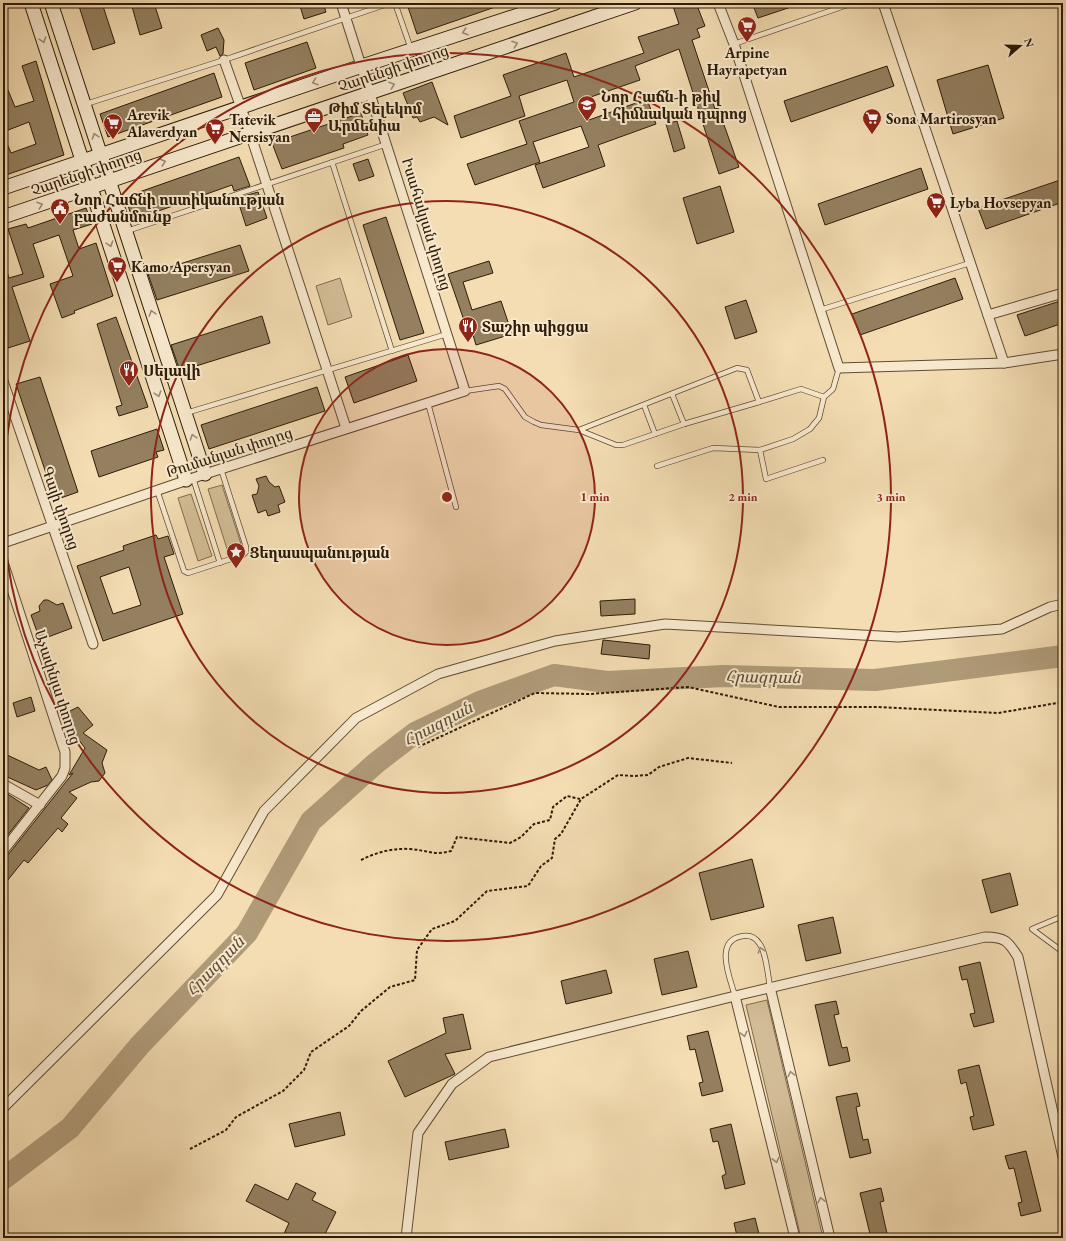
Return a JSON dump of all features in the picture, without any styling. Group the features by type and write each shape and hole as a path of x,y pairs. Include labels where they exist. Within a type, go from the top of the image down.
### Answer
{"street":[{"path":"31,3 91,187 195,477"},
{"path":"52,3 185,414 195,477"},
{"name":"Իսահակյան փողոց","path":"341,3 465,391"},
{"name":"Չարենցի փողոց","path":"3,188 101,156 362,66 554,3"},
{"name":"Չարենցի փողոց","path":"3,217 635,3"},
{"path":"718,3 734,44 839,368 1004,363 1063,354"},
{"path":"883,3 1004,363"},
{"path":"224,60 250,133 326,371 346,428"},
{"path":"988,315 1063,293"},
{"name":"Գայի փողոց","path":"3,381 93,644"},
{"name":"Թումանյան փողոց","path":"3,543 195,477 465,391"},
{"name":"Աչափնյա փողոց","path":"3,562 65,752 65,768 62,776 3,851"},
{"path":"3,1108 217,895 264,811 356,718 438,674 555,641 665,624 898,636 1002,629 1050,607 1063,604"},
{"path":"3,784 40,805"},
{"path":"406,1238 418,1133 452,1084 490,1058 735,996 985,937 996,937 1006,940 1018,957 1063,1157"},
{"path":"770,988 830,1238"},
{"path":"735,996 795,1238"}],"lane":[{"path":"85,105 224,60 390,3"},
{"path":"395,3 411,50"},
{"path":"734,44 853,3"},
{"path":"126,232 387,144"},
{"path":"332,162 392,351"},
{"path":"820,310 970,263"},
{"path":"185,414 447,334"},
{"path":"580,430 736,368 747,370 759,402"},
{"path":"657,466 713,448 760,450 793,439 810,429 820,418 824,398 833,389 839,368"},
{"path":"465,391 499,386 505,389 525,417 534,422 541,425 580,430 616,445 623,445 684,424 801,389 824,398"},
{"path":"672,394 684,424"},
{"path":"427,402 456,507"},
{"path":"644,405 655,434"},
{"path":"760,450 766,479 823,460"},
{"path":"157,490 184,571 188,573 220,563 243,555 246,552 246,547 221,469"},
{"path":"195,477 220,563"},
{"path":"1063,916 1032,929 1063,952"},
{"path":"735,996 725,956 728,945 738,937 752,937 759,943 770,988"}],"path":[{"path":"418,747 535,693 590,694 688,687 779,707 877,706 998,713 1063,702"},
{"path":"190,1149 226,1130 236,1116 283,1091 304,1070 311,1052 349,1026 361,1011 390,987 415,980 417,950 432,929 455,920 488,891 528,886 541,866 552,858 555,839 561,834 580,799 618,775 648,775 660,767 688,758 732,763"},
{"path":"361,860 379,851 410,849 441,854 451,850 457,837 510,843 521,837 534,824 550,820 553,807 567,796 580,799"}],"shaded area":[{"path":"340,278 352,317 328,325 316,286"},
{"path":"222,485 242,547 228,552 208,489"},
{"path":"191,494 212,556 198,561 178,498"},
{"path":"767,1000 823,1238 801,1238 746,1005"}],"building":[{"path":"78,3 102,3 115,43 93,50"},
{"path":"131,3 154,3 162,28 140,35"},
{"path":"299,3 323,3 326,12 304,19"},
{"path":"420,3 501,3 501,5 417,34 408,7"},
{"name":"Նոր Հաճն-ի թիվ 1 հիմնական դպրոց","path":"682,3 699,3 698,8 705,26 697,29 700,37 692,40 715,109 718,108 739,167 719,174 679,49 635,66 640,80 582,100 589,120 647,99 656,124 598,145 605,166 543,188 535,165 589,147 581,126 533,142 540,162 475,185 467,164 527,144 519,121 574,102 567,80 519,96 525,116 461,138 454,116 511,96 503,75 566,53 574,77 644,53 638,37 679,24 673,6"},
{"path":"752,3 797,3 797,5 758,18"},
{"path":"218,28 224,40 223,54 220,56 216,47 207,51 201,35"},
{"path":"307,42 316,68 254,90 245,63"},
{"path":"36,61 64,155 3,176 3,134 11,153 36,144 29,122 3,132 3,78 15,107 34,101 22,66"},
{"path":"988,65 1004,118 953,134 937,80"},
{"path":"887,66 894,86 791,122 784,101"},
{"path":"214,73 222,97 108,137 100,114"},
{"path":"432,82 448,125 434,117 420,122 417,117 413,118 403,93"},
{"path":"361,113 368,135 343,144 344,148 282,169 272,143"},
{"path":"677,121 685,148 674,152 666,124"},
{"path":"239,157 250,186 234,191 232,185 133,220 125,197"},
{"path":"368,159 374,176 359,181 353,164"},
{"path":"921,168 928,189 825,225 818,204"},
{"path":"1063,179 1063,202 986,229 978,208"},
{"path":"720,186 734,232 697,244 683,198"},
{"path":"258,192 267,218 246,226 237,198"},
{"path":"86,208 92,224 73,230 79,249 96,243 113,296 74,311 75,313 62,318 50,284 73,276 59,235 33,244 44,277 12,287 30,341 8,348 3,334 3,266 5,266 9,278 23,274 8,229 26,224 28,228"},
{"path":"386,217 424,333 400,340 363,225"},
{"path":"240,245 249,271 157,300 148,274"},
{"path":"489,261 493,273 463,282 472,310 501,301 512,334 476,345 471,328 467,329 448,274"},
{"path":"955,278 963,299 860,335 852,314"},
{"path":"746,300 757,332 735,339 725,307"},
{"path":"1063,300 1063,323 1025,336 1017,315"},
{"path":"262,316 270,343 180,371 171,345"},
{"path":"116,317 148,407 119,416 116,407 122,405 97,324"},
{"path":"408,355 417,381 354,403 345,377"},
{"path":"40,377 78,492 55,500 16,384"},
{"path":"317,387 325,411 209,449 201,425"},
{"path":"157,429 164,450 156,452 158,457 99,477 91,451"},
{"path":"266,476 269,482 275,487 279,486 285,502 278,505 280,512 268,516 266,510 258,513 252,495 257,494 259,486 256,479"},
{"path":"156,535 158,539 168,536 174,554 164,557 183,614 103,641 77,566 124,550 123,546","holes":["129,567 141,605 113,614 100,577"]},
{"path":"635,599 635,614 601,616 600,601"},
{"path":"44,600 48,600 57,605 63,603 72,628 40,640 31,615 40,611 39,606"},
{"path":"603,640 650,645 649,659 601,654"},
{"path":"31,697 35,711 17,717 13,703"},
{"path":"78,707 93,725 83,733 107,750 102,763 105,773 99,781 91,782 69,792 77,798 61,818 68,824 62,832 58,828 28,863 24,860 3,886 3,857 8,855 73,773 69,775 85,748 60,716"},
{"path":"3,753 39,770 46,767 52,780 48,785 36,790 3,775 3,772 6,771 3,770"},
{"path":"3,791 29,808 3,841"},
{"path":"752,859 764,907 711,920 699,873"},
{"path":"1010,873 1018,905 991,913 982,880"},
{"path":"833,917 841,953 806,961 798,925"},
{"path":"688,951 697,987 662,995 654,959"},
{"path":"980,962 994,1022 974,1027 970,1014 975,1013 967,979 962,980 959,967"},
{"path":"606,970 612,993 566,1004 561,981"},
{"path":"836,1001 839,1014 834,1015 842,1048 847,1047 850,1061 829,1066 815,1005"},
{"path":"463,1014 471,1049 445,1054 455,1074 405,1097 388,1061 446,1033 443,1018"},
{"path":"708,1031 723,1091 702,1096 699,1083 703,1082 695,1049 690,1050 687,1036"},
{"path":"979,1065 994,1125 973,1130 970,1117 974,1116 966,1082 961,1084 958,1070"},
{"path":"857,1093 860,1106 856,1107 863,1140 868,1139 871,1153 850,1158 836,1097"},
{"path":"340,1112 345,1135 295,1147 289,1124"},
{"path":"731,1124 745,1184 725,1189 722,1176 726,1174 718,1141 713,1142 710,1129"},
{"path":"505,1129 509,1147 449,1160 445,1142"},
{"path":"1026,1151 1041,1211 1021,1216 1018,1203 1022,1202 1014,1168 1009,1169 1005,1156"},
{"path":"296,1183 316,1193 312,1200 336,1212 323,1238 282,1238 289,1223 246,1201 255,1184 288,1200"},
{"path":"881,1188 884,1201 880,1202 888,1238 871,1238 860,1193"},
{"path":"755,1218 760,1238 743,1238 742,1235 737,1236 734,1223"}],"waterway":[{"name":"Հրազդան","path":"3,1179 70,1128 140,1045 247,933 311,821 376,763 415,733 482,701 554,675 607,682 724,676 875,680 1063,656"}],"place":[{"name":"Arpine Hayrapetyan","path":"747,43"},
{"name":"Նոր Հաճն-ի թիվ 1 հիմնական դպրոց","path":"587,122"},
{"name":"Թիմ Տելեկոմ Արմենիա","path":"314,134"},
{"name":"Sona Martirosyan","path":"872,135"},
{"name":"Arevik Alaverdyan","path":"113,140"},
{"name":"Tatevik Nersisyan","path":"215,145"},
{"name":"Lyba Hovsepyan","path":"936,219"},
{"name":"Նոր Հաճնի ոստիկանության բաժանմունք","path":"60,225"},
{"name":"Kamo Apersyan","path":"117,283"},
{"name":"Տաշիր պիցցա","path":"468,343"},
{"name":"Սելավի","path":"129,387"},
{"name":"Ցեղասպանության","path":"236,569"}]}
